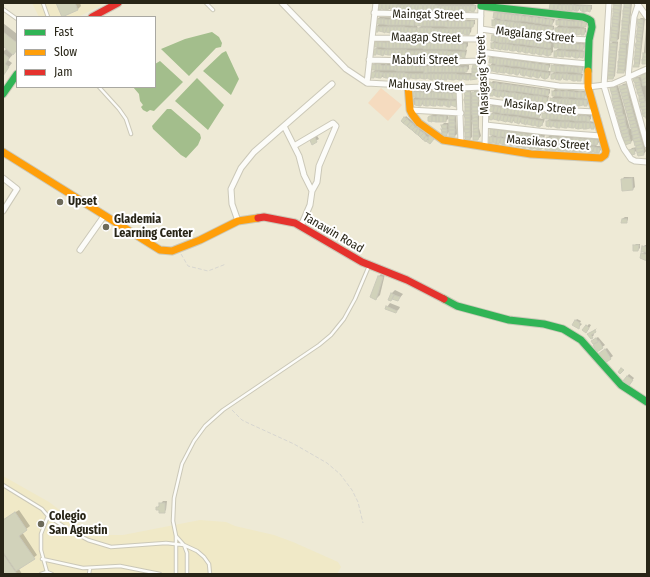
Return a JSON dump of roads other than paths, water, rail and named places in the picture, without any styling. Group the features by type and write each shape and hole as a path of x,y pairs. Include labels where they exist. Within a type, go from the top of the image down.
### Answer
{"street":[{"path":"94,16 118,3"},
{"path":"282,3 346,69 367,83 376,3"},
{"path":"609,3 604,86 624,149 631,159 635,161 647,162"},
{"name":"Masigasig Street","path":"481,4 480,52 486,101 485,147"},
{"name":"Maasikaso Street","path":"410,110 419,123 443,140 531,154 601,158 606,154 588,87 589,40 592,27 589,19 481,4"},
{"path":"638,4 647,17"},
{"path":"638,4 634,17 628,77 647,145"},
{"name":"Maingat Street","path":"374,13 481,16"},
{"name":"Magalang Street","path":"481,29 536,37 589,40"},
{"name":"Maagap Street","path":"372,38 480,39"},
{"path":"480,52 588,64"},
{"name":"Mabuti Street","path":"369,60 448,62 482,61"},
{"path":"483,76 558,86 588,87 604,86 620,81 647,69"},
{"path":"3,94 16,75"},
{"name":"Mahusay Street","path":"367,83 459,88 484,87"},
{"path":"238,221 232,204 231,189 241,168 254,152 332,84"},
{"path":"408,86 410,110 461,113"},
{"path":"459,88 461,143"},
{"name":"Masikap Street","path":"486,101 554,110 594,112"},
{"path":"294,146 333,123 336,126 319,166 317,182 312,191 310,205 301,226"},
{"path":"486,125 546,132 601,136"},
{"path":"284,126 299,156 304,175 312,191"},
{"name":"Tanawin Road","path":"3,152 160,250 169,251 200,240 238,221 264,217 284,220 301,226 369,265 407,280 457,306 510,320 544,324 563,329 581,340 621,385 647,402"},
{"path":"3,178 17,189 3,211"},
{"path":"80,250 104,216"}],"lane":[{"path":"43,3 48,16"},
{"path":"206,3 213,10"},
{"path":"3,9 16,18"},
{"path":"100,88 126,119 131,134"},
{"path":"176,574 176,536 173,522 174,498 182,464 199,434 213,418 228,405 319,345 331,335 344,319 356,299 369,265"},
{"path":"3,485 42,509 48,516 76,535 104,546 111,547 166,543 184,545 197,551 204,557 209,564 210,574"},
{"path":"47,572 40,550 41,534 48,516"},
{"path":"176,536 184,545 187,553 187,574"},
{"path":"42,559 83,568 120,566 160,574"},
{"path":"89,574 90,568"},
{"path":"41,574 47,572 52,574"}],"place":[{"name":"Upset","path":"60,202"},
{"name":"Glademia Learning Center","path":"106,227"},
{"name":"Colegio San Agustin","path":"41,524"}]}
